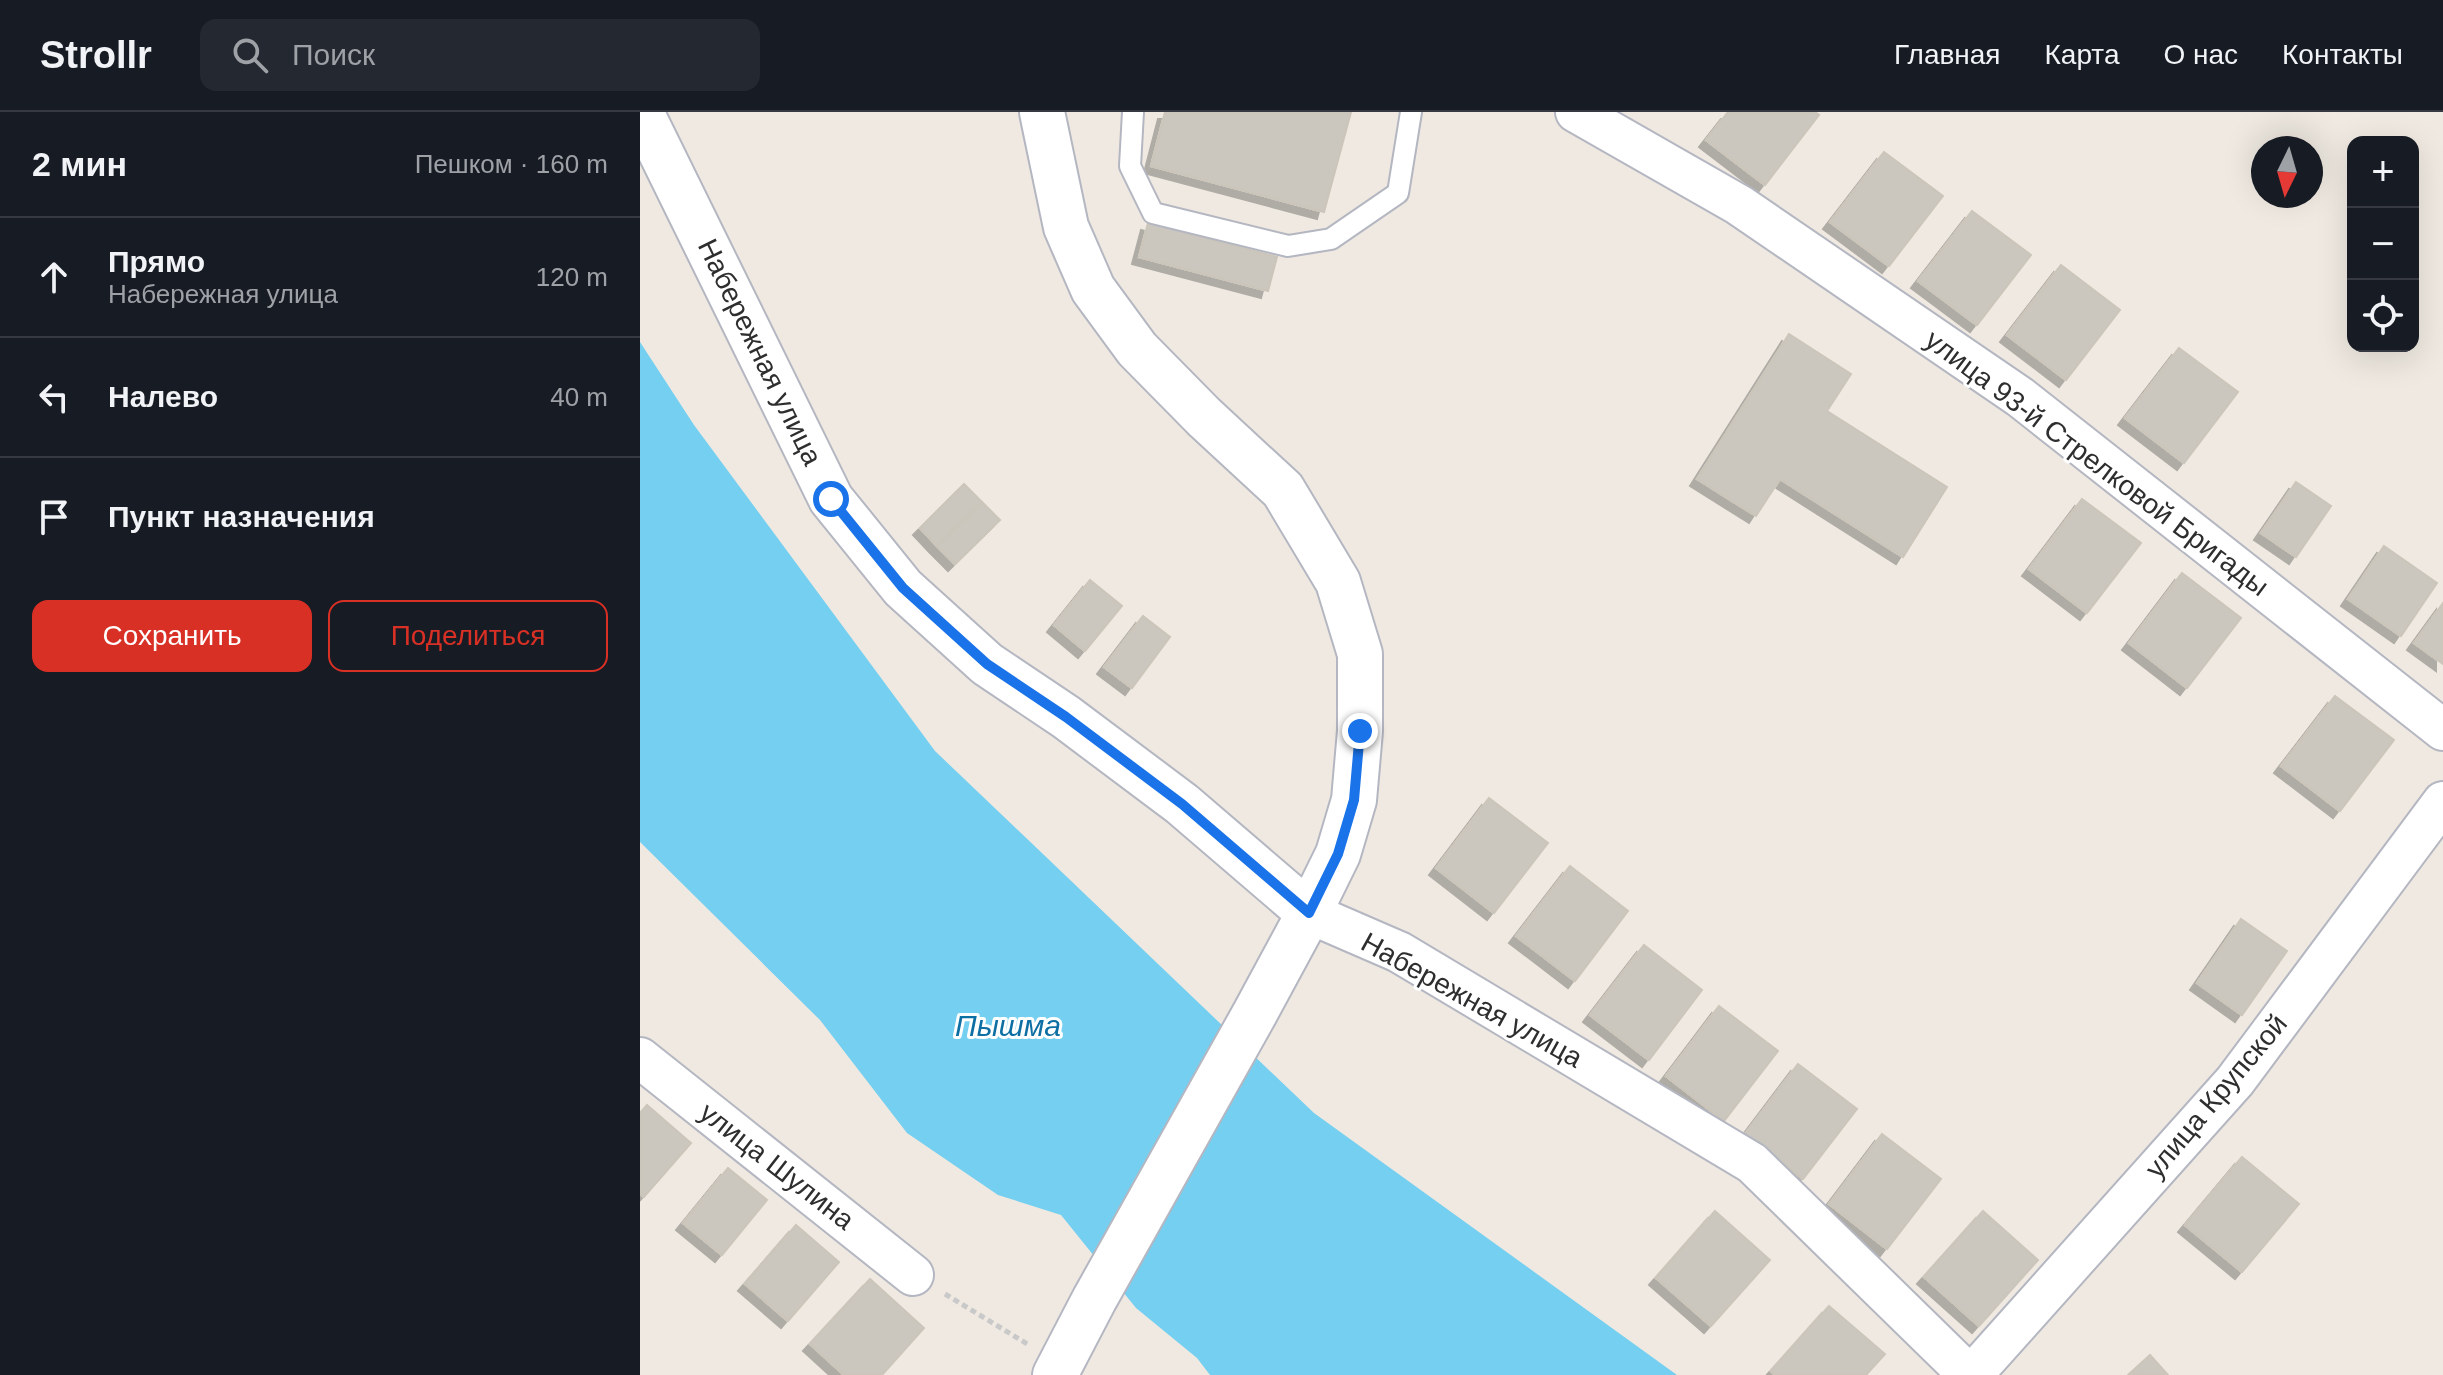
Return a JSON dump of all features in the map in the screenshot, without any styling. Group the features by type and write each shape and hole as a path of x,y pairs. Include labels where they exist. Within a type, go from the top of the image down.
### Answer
{"main road":[{"name":"Набережная улица","path":"641,112 831,499 903,588 987,664 1066,717 1182,804 1309,913"},
{"path":"1042,112 1066,227 1093,289 1137,349 1283,490 1338,582 1360,654 1360,731 1354,800 1338,854 1255,1013 1058,1369"}],"street":[{"name":"улица 93-й Стрелковой Бригады","path":"1576,112 1739,205 2020,397 2443,730"},
{"name":"улица Крупской","path":"1971,1375 2235,1081 2443,802"},
{"name":"Набережная улица","path":"1309,913 1399,952 1752,1163 1971,1375"},
{"name":"улица Шулина","path":"640,1058 913,1275"}],"lane":[{"path":"1133,112 1130,166 1153,213 1288,246 1331,239 1398,193 1411,112"}],"path":[{"path":"913,1275 1058,1369"}],"water":[{"name":"Пышма","path":"640,342 694,425 935,751 1314,1113 1677,1375 1210,1375 1197,1358 1136,1308 1061,1215 998,1195 907,1133 820,1020 640,842"}],"building":[{"path":"1165,112 1351,112 1324,212 1151,166"},
{"path":"1728,112 1815,112 1819,115 1765,185 1706,140"},
{"path":"1884,152 1943,196 1889,266 1830,222"},
{"path":"1972,211 2031,255 1977,325 1918,281"},
{"path":"1148,223 1277,257 1268,291 1139,257"},
{"path":"2061,265 2120,310 2066,380 2007,335"},
{"path":"1789,334 1851,374 1827,411 1947,487 1903,557 1780,479 1756,516 1697,479"},
{"path":"2179,348 2238,392 2184,463 2125,418"},
{"path":"2296,482 2331,506 2296,557 2261,533"},
{"path":"964,484 982,502 937,546 920,528"},
{"path":"2082,499 2141,543 2087,613 2029,569"},
{"path":"982,502 1000,520 955,564 937,546"},
{"path":"2384,546 2437,583 2401,636 2348,599"},
{"path":"2182,573 2241,618 2187,688 2129,643"},
{"path":"1090,580 1122,606 1085,651 1054,625"},
{"path":"2443,603 2443,664 2414,643"},
{"path":"1143,616 1170,637 1132,688 1104,667"},
{"path":"2335,696 2394,740 2340,811 2281,766"},
{"path":"1489,798 1548,843 1494,913 1436,868"},
{"path":"1570,866 1628,911 1575,981 1516,936"},
{"path":"2241,919 2287,951 2242,1015 2197,983"},
{"path":"1644,945 1702,990 1649,1060 1590,1015"},
{"path":"1719,1006 1778,1051 1724,1121 1666,1076"},
{"path":"1798,1064 1857,1109 1803,1179 1745,1134"},
{"path":"647,1105 691,1143 644,1197 640,1194 640,1113"},
{"path":"1882,1134 1941,1179 1887,1249 1829,1204"},
{"path":"2242,1157 2299,1204 2242,1272 2185,1225"},
{"path":"728,1168 767,1200 722,1255 683,1223"},
{"path":"1715,1211 1770,1260 1711,1326 1656,1278"},
{"path":"1983,1211 2038,1260 1979,1326 1924,1277"},
{"path":"796,1225 839,1262 788,1321 745,1284"},
{"path":"870,1279 924,1328 882,1375 844,1375 810,1344"},
{"path":"1829,1306 1885,1354 1866,1375 1775,1375 1771,1371"},
{"path":"2150,1355 2168,1375 2128,1375"}],"route":[{"path":"831,499 903,588 987,664 1066,717 1182,804 1309,913 1338,854 1354,800 1360,731"}]}
